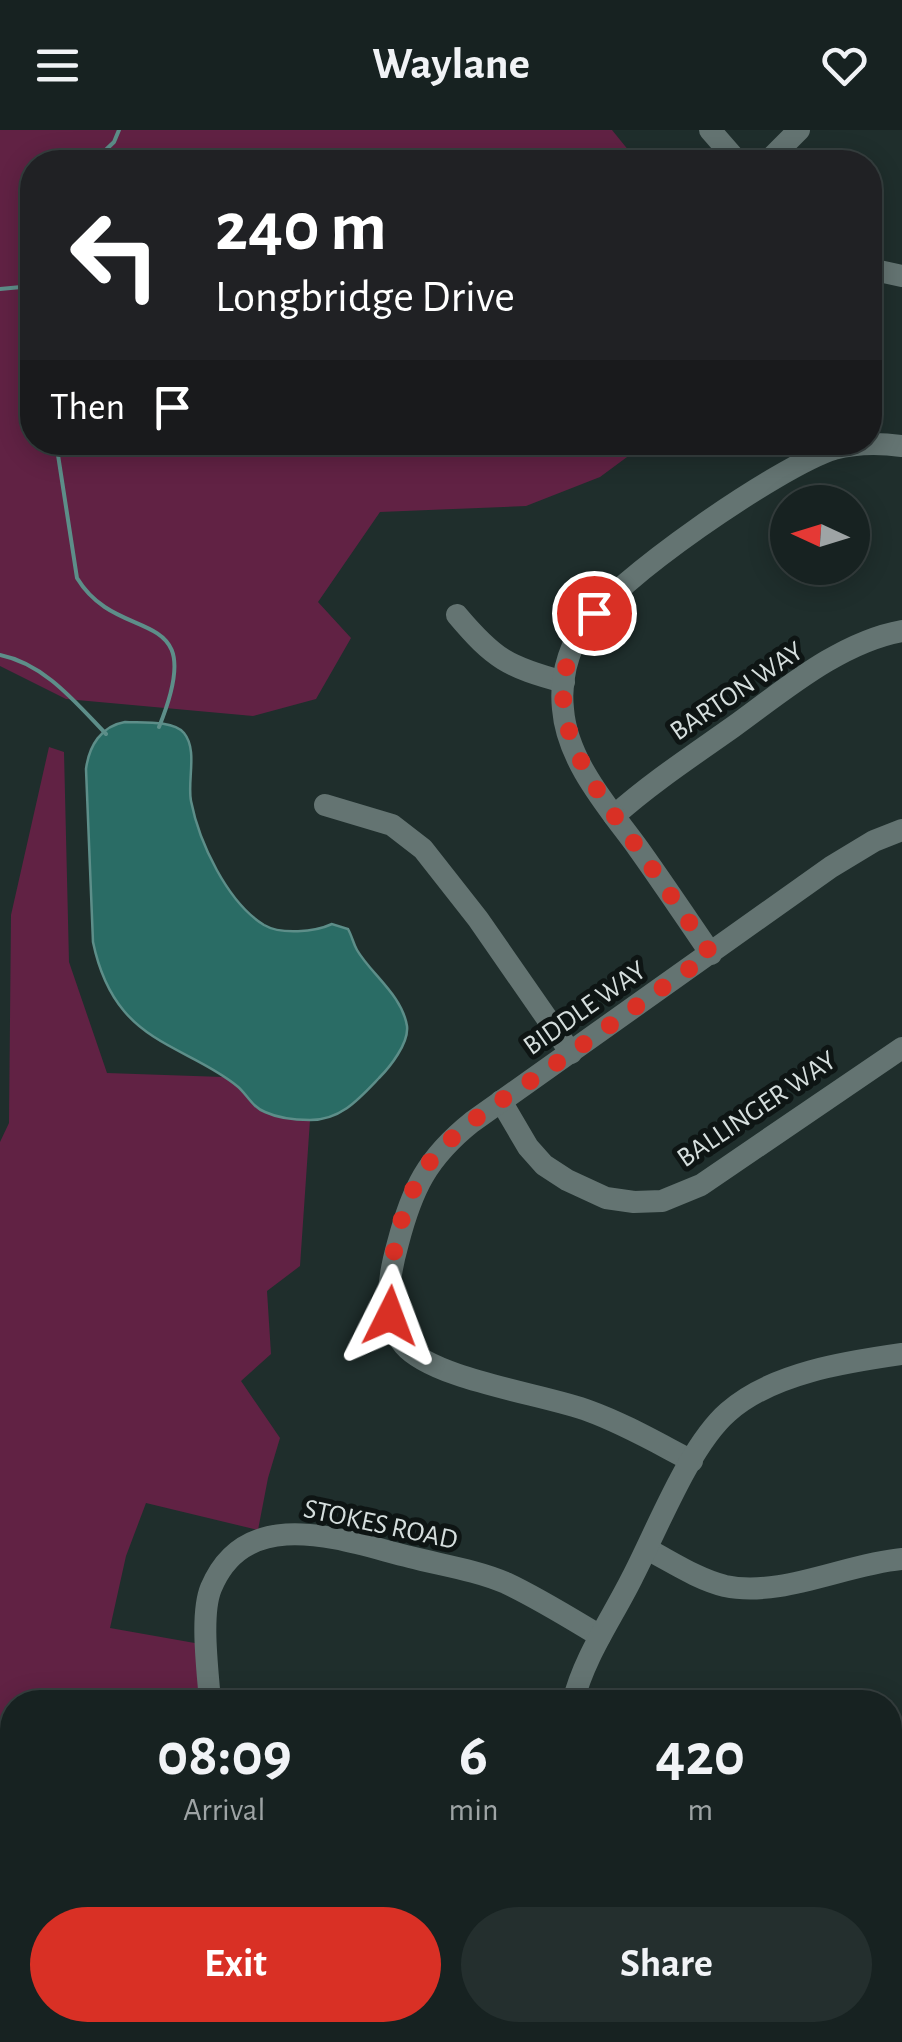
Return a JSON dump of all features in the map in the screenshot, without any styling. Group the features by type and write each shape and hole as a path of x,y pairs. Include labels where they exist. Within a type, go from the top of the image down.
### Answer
{"street":[{"path":"710,130 728,150"},
{"path":"779,150 798,130"},
{"path":"711,954 584,770 571,742 563,709 564,682 574,642 594,613 634,577 783,473 819,455"},
{"path":"457,616 499,659 564,682"},
{"name":"BARTON WAY","path":"614,816 642,790 806,675 873,639 902,631"},
{"path":"324,805 392,825 423,849 478,919 571,1052"},
{"name":"BIDDLE WAY","path":"692,1461 594,1413 418,1357 396,1333 389,1300 392,1266 404,1216 428,1165 456,1135 831,868 874,841 902,830"},
{"name":"BALLINGER WAY","path":"502,1102 528,1147 544,1165 567,1180 606,1198 662,1201 701,1185 902,1048"},
{"path":"576,1690 584,1666 692,1461 727,1412 760,1391 832,1368 902,1354"},
{"name":"STOKES ROAD","path":"210,1690 209,1593 237,1554 262,1538 277,1534 326,1536 492,1578 600,1636"},
{"path":"647,1549 702,1578 742,1588 772,1588 902,1559"}],"shaded area":[{"path":"0,130 612,130 628,150 20,150 20,455 630,455 600,477 526,506 380,512 318,602 351,638 316,699 253,716 66,699 0,666"},
{"path":"49,747 64,752 69,962 107,1073 223,1077 310,1120 300,1266 267,1291 271,1354 241,1381 280,1438 258,1530 146,1503 126,1556 110,1628 206,1645 208,1690 0,1690 0,1142 9,1123 11,915"}],"water":[{"path":"125,722 165,724 184,733 190,748 191,801 201,834 217,870 238,902 264,925 279,930 307,930 332,924 348,929 363,959 399,1004 407,1026 402,1047 379,1078 340,1112 305,1120 260,1110 223,1076 149,1034 113,996 93,942 86,769 98,738"}],"waterway":[{"path":"106,150 119,130"},
{"path":"0,289 20,287"},
{"path":"58,455 77,578 95,600 154,631 167,642 174,660 172,687 159,727"},
{"path":"0,655 45,676 106,734"}],"route":[{"path":"390,1316 390,1283 404,1216 428,1165 472,1122 711,954 614,816 571,742 563,709 564,675 574,642 594,613"}]}
